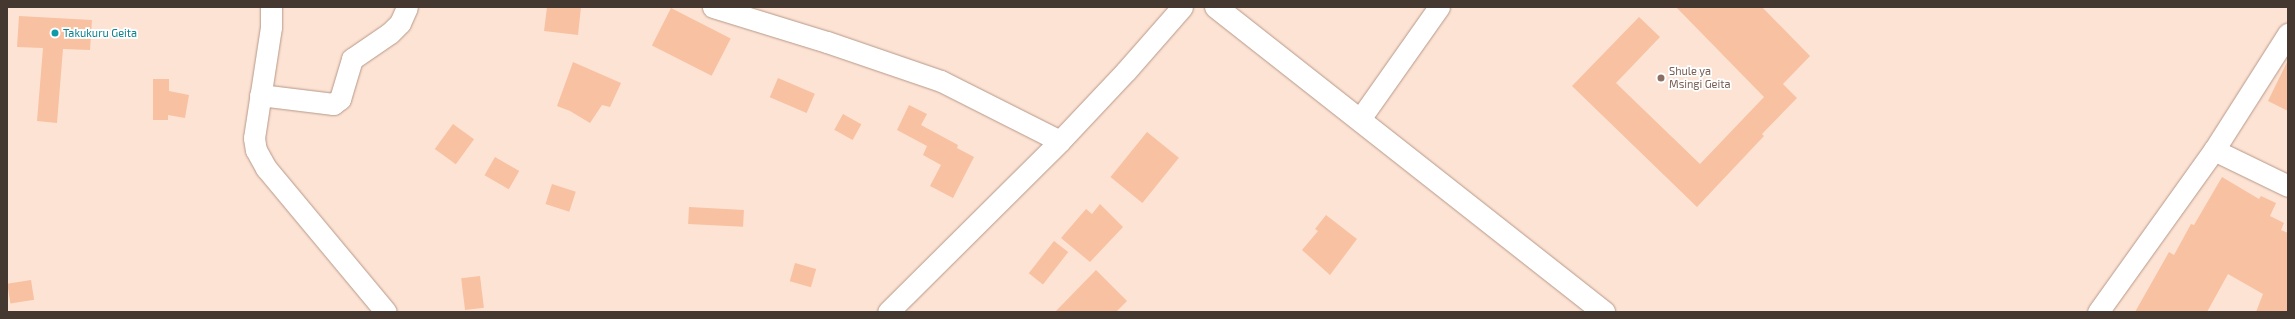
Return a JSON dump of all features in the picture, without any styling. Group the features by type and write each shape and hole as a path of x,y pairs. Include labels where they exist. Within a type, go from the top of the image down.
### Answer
{"street":[{"path":"271,7 271,27 254,138 260,159 386,312"},
{"path":"260,95 333,104 340,99 352,58 400,23 407,7"},
{"path":"713,7 827,42 942,81 1060,141"},
{"path":"888,312 1060,141 1126,71 1182,7"},
{"path":"1216,7 1604,312"},
{"path":"1360,119 1439,7"},
{"path":"2098,312 2214,150 2288,34"},
{"path":"2214,150 2288,186"}],"building":[{"path":"547,7 581,7 578,35 544,31"},
{"path":"1676,7 1762,7 1810,56 1783,84 1797,98 1762,134 1764,136 1697,207 1572,86 1639,17 1660,37 1616,83 1700,164 1764,97"},
{"path":"671,8 731,38 712,76 652,45"},
{"name":"Takukuru Geita","path":"19,16 92,20 90,50 63,49 57,123 37,121 43,48 17,47"},
{"path":"2288,60 2288,111 2268,101"},
{"path":"573,62 621,83 610,107 602,105 590,123 570,111 557,106"},
{"path":"778,78 815,94 807,113 770,97"},
{"path":"153,79 169,79 169,91 189,95 185,118 168,115 168,120 153,120"},
{"path":"909,105 927,114 921,125 958,145 957,148 974,157 953,198 930,186 941,165 923,155 927,146 897,130"},
{"path":"843,114 861,124 853,140 834,130"},
{"path":"453,124 474,139 456,164 435,149"},
{"path":"1147,132 1179,158 1142,203 1110,177"},
{"path":"495,157 519,171 509,189 484,175"},
{"path":"2222,177 2259,199 2261,196 2276,203 2270,216 2284,223 2281,230 2288,233 2288,312 2256,312 2263,294 2228,274 2207,312 2135,312 2169,252 2174,255 2191,224 2194,225"},
{"path":"552,184 576,192 569,212 546,204"},
{"path":"1100,204 1123,227 1090,262 1061,238 1086,209 1092,214"},
{"path":"689,207 744,210 743,227 688,224"},
{"path":"1326,215 1357,239 1330,275 1302,250 1318,231 1315,229"},
{"path":"1054,241 1068,252 1043,284 1029,273"},
{"path":"795,263 816,269 811,287 790,281"},
{"path":"1096,270 1127,301 1116,312 1055,312"},
{"path":"480,276 484,308 465,310 461,278"},
{"path":"31,280 34,300 10,304 7,284"}],"place":[{"name":"Takukuru Geita","path":"55,33"},
{"name":"Shule ya Msingi Geita","path":"1661,78"}]}
